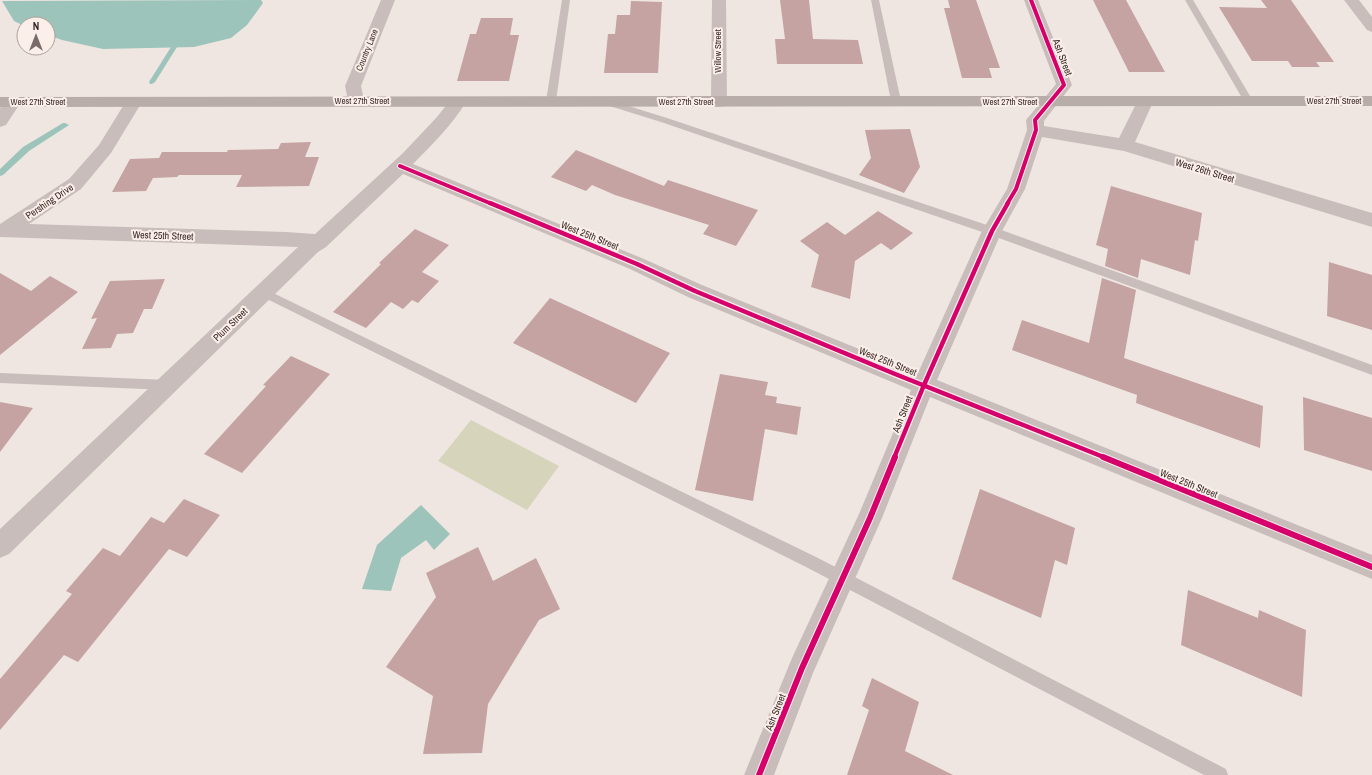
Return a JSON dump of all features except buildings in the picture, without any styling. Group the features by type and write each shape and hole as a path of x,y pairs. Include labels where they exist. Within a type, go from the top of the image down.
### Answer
{"main road":[{"name":"West 27th Street","path":"7,102 356,100 458,102 1372,101"}],"street":[{"name":"Country Lane","path":"356,100 353,86 388,0"},
{"name":"Willow Street","path":"719,0 719,102"},
{"name":"Ash Street","path":"759,775 802,668 870,518 924,385 992,230 1016,189 1036,130 1035,120 1064,85 1031,0"},
{"path":"1351,0 1372,27"},
{"path":"0,121 7,102"},
{"name":"Pershing Drive","path":"3,232 75,184 105,149 134,102"},
{"name":"Plum Street","path":"0,546 263,292 416,152 458,102"},
{"path":"1125,146 1144,102"},
{"name":"West 26th Street","path":"1036,130 1125,146 1372,220"},
{"name":"West 25th Street","path":"400,166 638,264 695,291 1372,567"},
{"name":"West 25th Street","path":"3,232 286,239 319,242"}],"lane":[{"path":"551,101 566,0"},
{"path":"875,0 896,101"},
{"path":"1189,0 1248,101"},
{"path":"606,102 992,230 1372,370"},
{"path":"263,292 843,578 1220,775"},
{"path":"0,378 168,385"}],"shaded area":[{"path":"471,420 559,466 527,510 438,461"}],"water":[{"path":"261,0 263,3 247,25 231,38 194,47 103,49 56,38 56,16 16,16 16,22 2,1"},
{"path":"421,505 450,534 434,550 426,540 401,558 391,591 362,589 377,545"}],"waterway":[{"path":"152,82 174,47"},
{"path":"0,173 26,149 65,125"}],"cycle path":[{"path":"759,775 802,668 870,518 924,385 992,231 1016,189 1036,130 1035,120 1064,85 1031,0"},
{"path":"400,166 637,264 695,291 895,374 958,398 1372,567"}]}
